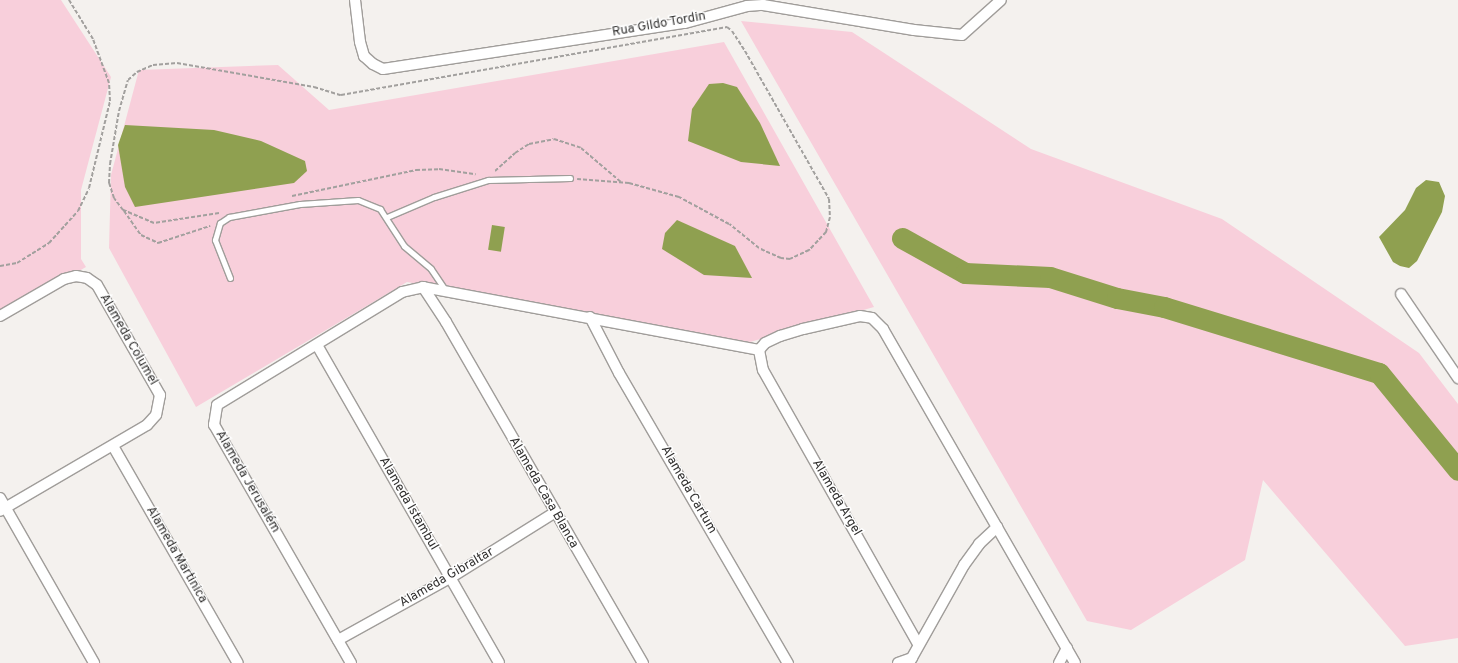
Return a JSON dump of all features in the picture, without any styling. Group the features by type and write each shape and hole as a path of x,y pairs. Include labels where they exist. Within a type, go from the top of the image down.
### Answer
{"street":[{"name":"Rua Gildo Tordin","path":"355,0 360,42 364,56 373,64 383,69 685,23 747,6 763,5 914,30 962,35 1001,0"},
{"name":"Alameda Columel","path":"0,316 64,279 76,276 87,278 97,285 160,395 156,415 147,425 3,510"},
{"name":"Alameda Jerusalém","path":"351,663 214,425 218,405 402,292 423,287 448,290 759,350"},
{"name":"Alameda Casa Blanca","path":"423,287 446,322 554,513 643,663"},
{"path":"1402,294 1458,378"},
{"path":"759,350 765,343 780,336 803,329 860,316 872,318 883,329 1075,663"},
{"name":"Alameda Cartum","path":"590,317 619,373 788,663"},
{"name":"Alameda Istambul","path":"317,345 499,663"},
{"name":"Alameda Argel","path":"759,350 763,370 918,644"},
{"name":"Alameda Martinica","path":"113,446 238,663"},
{"path":"0,498 3,510 94,663"},
{"name":"Alameda Gibraltar","path":"338,640 450,578 554,513"},
{"path":"898,663 910,660 964,565 979,544 997,527"},
{"path":"1058,663 1067,648"}],"lane":[{"path":"387,217 434,197 488,180 570,178"},
{"path":"230,278 215,240 220,222 229,217 300,204 358,200 380,209 387,217 404,246 431,269 448,290"}],"path":[{"path":"0,266 17,263 49,243 78,211 89,188 110,101 109,83 93,39 69,0"},
{"path":"220,222 158,243 141,235 114,198 109,183 119,111 128,80 137,72 153,64 176,63 314,87 341,94 727,27 732,31 745,51 829,199 830,217 826,232 809,250 790,259 781,258 760,248 729,224 679,197 621,182 570,178"},
{"path":"285,198 416,170 439,169 464,172 488,180 515,153 529,144 554,138 572,143 585,150 621,182"},
{"path":"123,210 154,223 224,212"}],"shaded area":[{"path":"0,0 61,0 111,77 81,190 81,259 86,267 0,316"},
{"path":"741,21 852,32 1031,149 1222,219 1419,353 1458,404 1458,638 1405,646 1263,480 1245,560 1131,630 1087,621"},
{"path":"724,42 874,307 750,342 407,282 196,407 109,248 111,175 139,70 278,65 329,110"},
{"path":"723,83 737,87 760,123 780,166 741,162 688,141 692,109 709,84"},
{"path":"125,125 214,130 261,141 305,161 307,171 294,183 135,207 125,187 118,145"},
{"path":"1426,180 1439,182 1445,196 1442,212 1417,261 1409,268 1400,266 1393,262 1379,237 1405,210 1416,188"},
{"path":"677,220 735,246 752,278 704,275 662,249 665,233"},
{"path":"492,225 505,227 501,252 488,250"}],"waterway":[{"path":"902,238 965,273 1050,277 1117,298 1164,307 1379,373 1458,470"}]}
